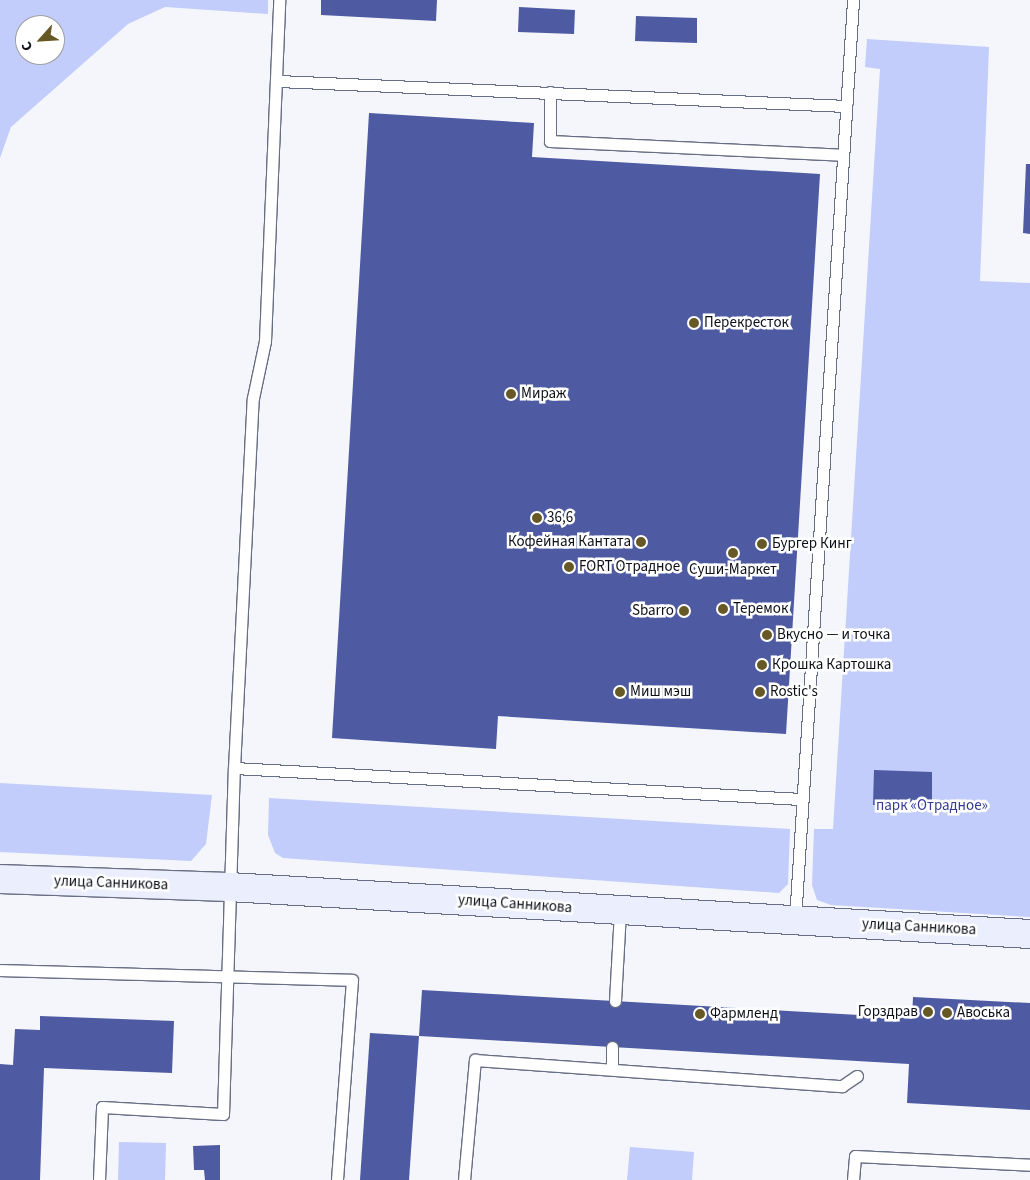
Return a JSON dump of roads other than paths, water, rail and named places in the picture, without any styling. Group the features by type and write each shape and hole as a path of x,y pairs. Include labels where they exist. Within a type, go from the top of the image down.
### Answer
{"street":[{"name":"улица Санникова","path":"0,879 229,887 1030,934"}],"lane":[{"path":"99,1180 102,1107 223,1114 234,768 253,398 265,341 278,81 279,0"},
{"path":"795,920 801,799 853,0"},
{"path":"278,81 846,106"},
{"path":"550,92 550,141 842,155"},
{"path":"234,768 801,799"},
{"path":"616,1002 620,911"},
{"path":"0,970 226,979 352,980 337,1180"},
{"path":"612,1047 612,1068"},
{"path":"464,1180 475,1060 612,1068 842,1086 857,1076"},
{"path":"853,1180 855,1156 1030,1165"}],"place":[{"name":"Перекресток","path":"694,323"},
{"name":"Мираж","path":"511,394"},
{"name":"36,6","path":"537,518"},
{"name":"Кофейная Кантата","path":"641,542"},
{"name":"Бургер Кинг","path":"762,544"},
{"name":"Суши-Маркет","path":"733,553"},
{"name":"FORT Отрадное","path":"569,567"},
{"name":"Теремок","path":"723,609"},
{"name":"Sbarro","path":"684,611"},
{"name":"Вкусно — и точка","path":"767,635"},
{"name":"Крошка Картошка","path":"762,665"},
{"name":"Миш мэш","path":"620,692"},
{"name":"Rostic's","path":"760,692"},
{"name":"Горздрав","path":"928,1012"},
{"name":"Авоська","path":"947,1013"},
{"name":"Фармленд","path":"700,1014"}],"park label":[{"name":"парк «Отрадное»","path":"932,806"}]}
